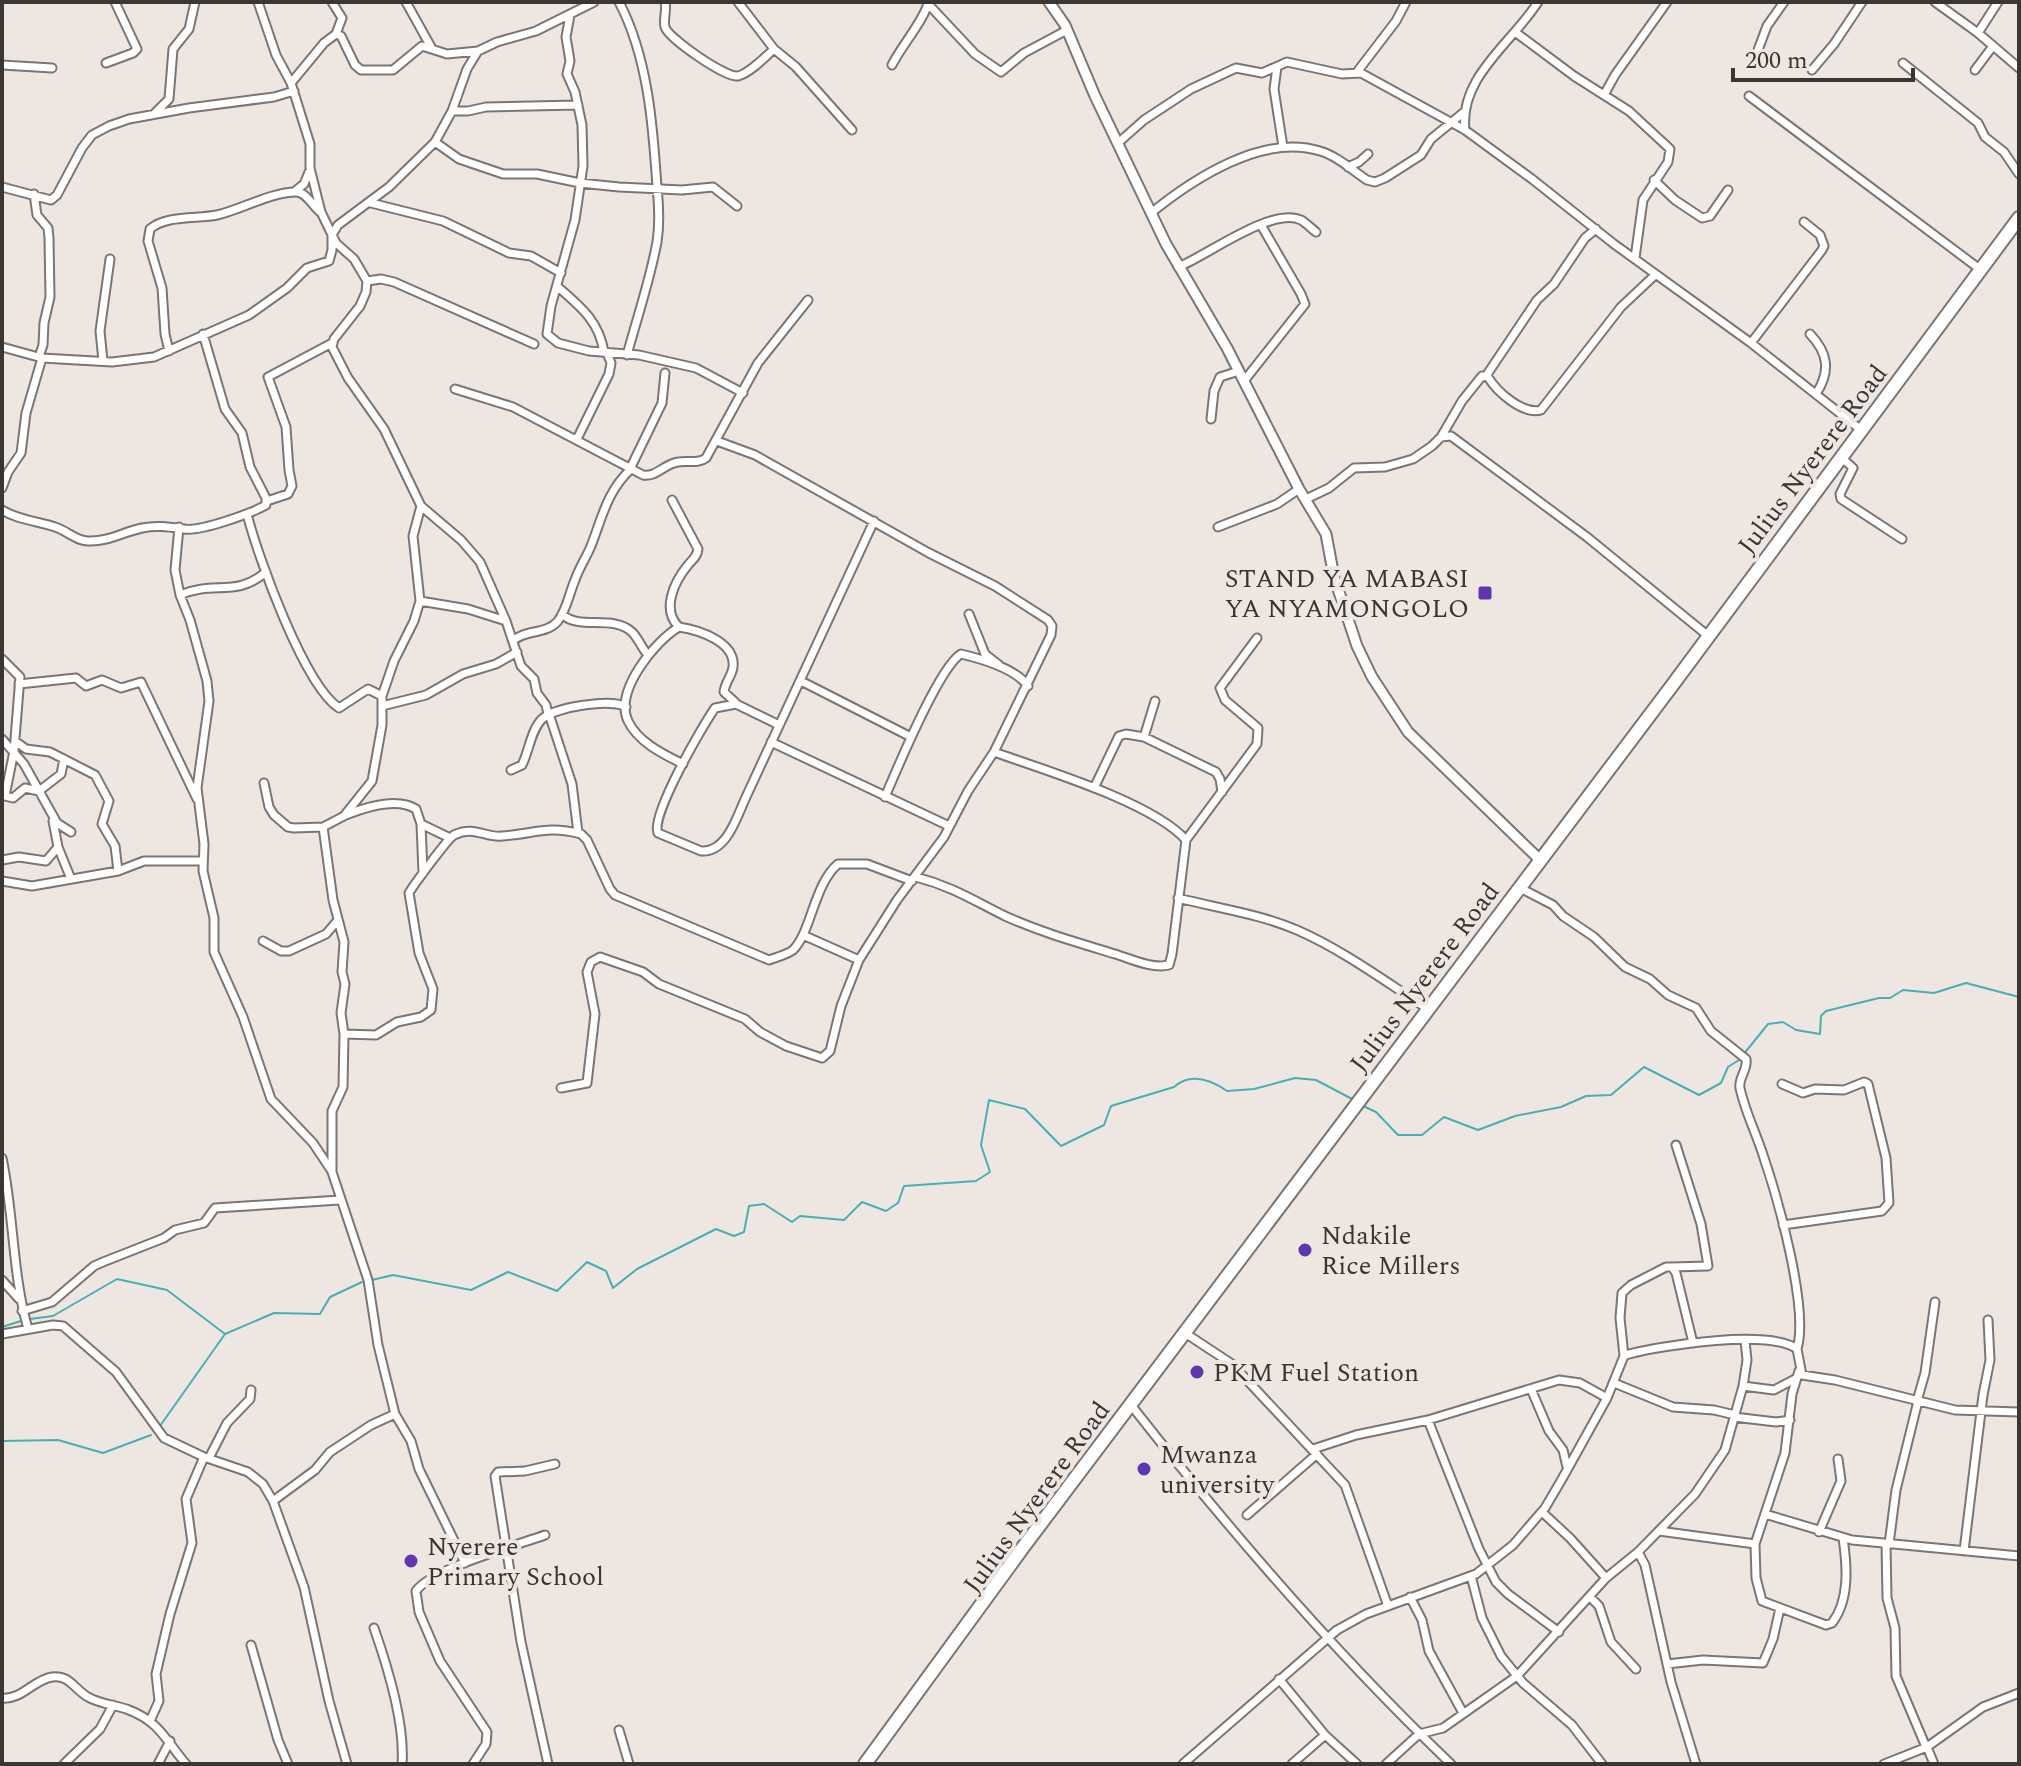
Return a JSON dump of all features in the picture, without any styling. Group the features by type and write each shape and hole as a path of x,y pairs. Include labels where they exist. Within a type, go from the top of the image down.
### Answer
{"highway":[{"name":"Julius Nyerere Road","path":"865,1764 2019,218"}],"main road":[{"path":"1049,2 1067,30 1178,267 1241,376 1328,540 1328,559 1357,646 1372,677 1408,732 1539,859"}],"street":[{"path":"106,63 137,49 115,2"},
{"path":"151,116 169,99 173,49 189,29 195,2"},
{"path":"258,2 276,55 293,87 312,149 304,184 294,192"},
{"path":"2,187 51,200 57,195 92,135 129,119 219,102 274,97 293,87 324,43 336,34 342,18 332,2"},
{"path":"406,2 431,47"},
{"path":"336,34 341,36 355,65 361,70 393,70 418,47 431,47 447,54 478,51 536,31 594,2"},
{"path":"619,2 629,20 644,81 656,151 659,216 657,244 627,355"},
{"path":"665,2 666,29 721,72 741,75 774,49"},
{"path":"738,2 774,49 796,67 852,130"},
{"path":"1357,72 1396,21 1406,2"},
{"path":"1465,130 1463,113 1473,87 1538,2"},
{"path":"1604,95 1667,2"},
{"path":"1758,50 1767,26 1784,2"},
{"path":"1812,70 1862,2"},
{"path":"1935,2 2019,68"},
{"path":"1978,33 1998,2"},
{"path":"929,3 975,54 1001,72 1024,53 1067,30"},
{"path":"892,65 926,13 929,3"},
{"path":"570,15 566,37 570,59 567,74 578,105 583,148 580,183 547,327 550,338 580,349 696,368 743,393"},
{"path":"1515,32 1633,115 1670,149 1668,162 1643,200 1635,258"},
{"path":"1975,70 1993,46"},
{"path":"3,349 40,358 103,361 145,358 169,351 249,315 287,288 307,268 329,261 332,235 338,225 371,203 414,166 435,142 478,51"},
{"path":"1118,143 1144,120 1191,89 1236,68 1262,73 1287,62 1342,74 1357,72 1465,130 1655,275 1751,343 1861,430"},
{"path":"1903,63 1978,123 1985,137 2004,152 2019,174"},
{"path":"2,65 52,68"},
{"path":"1277,67 1274,89 1283,147"},
{"path":"1749,96 1982,270"},
{"path":"452,111 578,105"},
{"path":"1151,213 1235,159 1283,147 1324,152 1371,181 1385,178 1421,155 1431,139 1463,113"},
{"path":"435,142 459,159 495,172 537,174 580,183 657,188 713,187 737,206"},
{"path":"1348,167 1368,154"},
{"path":"2,510 55,527 84,541 118,538 148,527 197,528 247,514 266,505 267,501 288,494 292,486 286,427 268,377 332,343 360,306 367,281 354,259 332,235 321,212 310,168"},
{"path":"1654,180 1675,200 1702,218 1710,216 1728,190"},
{"path":"169,351 162,288 148,241 150,229 161,222 219,214 252,201 294,192 304,194 321,212"},
{"path":"2,488 21,453 26,413 50,302 48,228 37,215 34,194"},
{"path":"371,203 443,221 509,253 531,256 561,273"},
{"path":"1178,267 1227,239 1261,225 1296,218 1316,232"},
{"path":"1751,343 1824,246 1820,235 1804,222"},
{"path":"1211,419 1214,391 1220,377 1241,376 1305,304 1261,225"},
{"path":"1306,499 1329,488 1354,468 1385,467 1413,459 1441,437 1473,385 1486,376 1537,300 1554,284 1585,238 1596,229"},
{"path":"103,361 100,331 110,259"},
{"path":"1486,376 1497,390 1519,404 1532,411 1541,410 1621,307 1655,275"},
{"path":"367,281 381,279 394,282 534,344"},
{"path":"558,287 587,313 601,337 611,369 577,439"},
{"path":"455,389 513,407 647,476 678,462 703,461 717,441 758,363 808,300"},
{"path":"203,334 226,412 242,433 254,477 267,501"},
{"path":"1810,334 1822,347 1825,357 1825,379 1816,394"},
{"path":"332,343 348,378 368,403 390,440 407,482 421,506 472,552 484,571 521,666 534,679 537,693 546,705 569,768 578,833"},
{"path":"513,641 520,635 553,625 562,614 602,511 630,469 662,403 665,373"},
{"path":"1449,424 1455,438 1587,537 1707,635"},
{"path":"1441,437 1455,438"},
{"path":"561,1088 587,1083 595,1014 587,972 591,962 600,957 643,972 659,984 745,1019 760,1032 786,1046 822,1058 830,1051 841,1006 859,960 889,911 949,826 994,752 1051,635 1052,626 1048,620 995,586 755,455 717,441"},
{"path":"1841,457 1853,468 1840,494 1841,499 1902,539"},
{"path":"1218,527 1277,504 1299,489"},
{"path":"672,500 698,554 680,578 670,601 670,615 679,627 714,639 730,651 734,664 724,692 736,704"},
{"path":"344,816 364,792 375,772 383,719 382,696 420,601 413,536 421,506"},
{"path":"247,514 277,605 324,695 339,708 368,689 382,696"},
{"path":"779,725 736,704 715,708 696,736 655,827 662,835 709,851 717,848 728,834 801,681 874,521"},
{"path":"179,527 175,570 209,701 206,739 197,777 204,844 202,861 214,918 216,957 243,1017 262,1069 267,1093 279,1110 313,1143 332,1172"},
{"path":"180,595 198,588 240,588 266,572"},
{"path":"420,601 477,611 506,621"},
{"path":"562,614 574,621 602,621 627,629 647,654"},
{"path":"969,614 985,654 1003,669"},
{"path":"679,627 647,654 631,684 626,707 628,721 643,741 683,764"},
{"path":"344,1034 376,1035 397,1022 421,1017 431,1010 433,989 419,953 409,904 411,889 450,838 477,830 498,837 542,829 578,833 587,840 610,889 625,900 769,960 791,951 803,935 811,909 838,864 867,864 914,879 947,885 1007,916 1095,948 1163,967 1169,965 1186,840 1252,753 1259,732 1254,723 1225,700 1220,688 1257,638"},
{"path":"382,706 426,695 463,674 496,664 517,652"},
{"path":"885,797 911,737 955,657 961,654 1003,669 1019,676 1028,686"},
{"path":"2,659 20,677 14,751 5,796 13,798 25,788"},
{"path":"19,684 76,678 86,686 102,680 121,688 141,682 199,802"},
{"path":"801,681 911,737"},
{"path":"1144,737 1155,701"},
{"path":"511,770 522,765 535,730 548,714 572,707 608,703 626,707"},
{"path":"1094,788 1119,736 1126,734 1144,737 1216,772 1222,792"},
{"path":"2,739 32,775 52,815 62,828 71,832"},
{"path":"15,741 26,749 50,752 95,775 109,801 102,824 115,846 118,871"},
{"path":"771,742 949,826"},
{"path":"994,752 1094,788 1161,819 1186,840"},
{"path":"2,758 25,788 39,791 61,774 64,759"},
{"path":"264,783 269,807 288,827 323,827 370,807 408,805 416,809 421,824 423,873"},
{"path":"52,815 58,847 71,879"},
{"path":"421,824 450,838"},
{"path":"323,827 344,942 342,972 345,981 341,1013 344,1034 343,1087 332,1111 332,1172 368,1280 378,1345 395,1414 411,1441 419,1469 465,1563"},
{"path":"2,860 19,857 46,861 58,847"},
{"path":"2,881 32,886 118,871 144,861 202,861"},
{"path":"1518,887 1553,905 1625,967 1650,979 1668,995 1696,1008 1711,1031 1740,1054 1747,1066 1740,1086 1783,1225 1801,1321 1797,1375 1785,1453 1755,1544 1759,1595 1766,1604 1808,1616 1826,1625 1832,1623 1845,1589 1843,1538"},
{"path":"1178,898 1297,930 1428,1009"},
{"path":"263,941 281,951 289,951 326,934 338,920"},
{"path":"803,935 859,960"},
{"path":"1782,1084 1803,1093 1815,1089 1844,1090 1864,1082 1868,1084 1886,1158 1889,1203 1882,1211 1783,1225"},
{"path":"1183,1764 1349,1622 1471,1576 1513,1545 1542,1512 1607,1398 1624,1356 1620,1318 1622,1293 1666,1267 1708,1266 1701,1224 1676,1145"},
{"path":"2,1158 20,1301 28,1329"},
{"path":"22,1311 52,1302 94,1266 164,1238 175,1230 204,1223 215,1208 340,1200"},
{"path":"1672,1267 1682,1294 1693,1343"},
{"path":"2,1281 20,1301"},
{"path":"1934,1764 1896,1676 1895,1628 1887,1598 1888,1544 1896,1490 1925,1373 1935,1302"},
{"path":"1964,1551 1990,1360 1988,1320"},
{"path":"2,1334 58,1325 73,1333 116,1372 164,1438 248,1472 263,1484 273,1501 304,1587 335,1729 347,1764"},
{"path":"1185,1333 1232,1364 1345,1485 1388,1606"},
{"path":"1386,1764 1419,1734 1443,1728 1517,1676 1606,1578 1638,1552 1695,1494 1725,1450 1743,1386 1747,1360 1745,1341"},
{"path":"1624,1356 1693,1343 1784,1343 1797,1349"},
{"path":"1743,1386 1774,1390 1797,1375 1835,1380 1955,1410 2019,1412"},
{"path":"1247,1515 1315,1452 1356,1435 1428,1420 1559,1380 1573,1381 1607,1398"},
{"path":"1614,1383 1673,1407 1701,1408 1776,1422 1790,1420"},
{"path":"1531,1389 1549,1431 1563,1450 1567,1469"},
{"path":"150,1721 159,1701 156,1674 192,1543 186,1499 206,1457 227,1423 250,1399 251,1390"},
{"path":"1131,1405 1198,1490 1339,1651 1451,1764"},
{"path":"273,1501 315,1470 330,1452 371,1425 395,1414"},
{"path":"1428,1420 1479,1549 1496,1582 1559,1632"},
{"path":"1819,1532 1841,1481 1838,1459"},
{"path":"548,1764 521,1642 496,1474 555,1464"},
{"path":"1542,1512 1606,1578"},
{"path":"1765,1514 1843,1538 2019,1556"},
{"path":"1659,1531 1755,1544"},
{"path":"473,1764 486,1744 487,1732 440,1661 419,1612 416,1591 425,1582 465,1563 545,1535"},
{"path":"1638,1552 1648,1577 1667,1664 1696,1764"},
{"path":"1471,1576 1474,1595 1492,1640 1517,1676 1572,1725 1602,1764"},
{"path":"1410,1597 1422,1620 1429,1651 1463,1713"},
{"path":"1590,1597 1601,1611 1613,1644 1636,1669"},
{"path":"1667,1664 1703,1660 1763,1663 1773,1639 1780,1608"},
{"path":"374,1628 389,1676 402,1764"},
{"path":"251,1645 278,1740 288,1764"},
{"path":"2,1698 14,1698 44,1679 58,1677 72,1683 85,1695 127,1709 150,1721 170,1741 186,1764"},
{"path":"1279,1679 1325,1735 1357,1764"},
{"path":"1884,1764 1926,1747 1983,1707 2019,1693"},
{"path":"64,1764 100,1729 113,1705"},
{"path":"619,1730 629,1764"},
{"path":"1292,1764 1325,1735"},
{"path":"158,1764 170,1741"}],"waterway":[{"path":"1363,1106 1376,1112 1398,1135 1422,1135 1444,1117 1478,1130 1515,1116 1561,1107 1586,1096 1611,1095 1644,1067 1699,1095 1721,1083 1728,1067 1739,1060 1768,1024 1783,1022 1796,1030 1820,1034 1821,1016 1826,1011 1890,998 1903,990 1934,993 1966,983 2019,997"},
{"path":"372,1280 393,1275 471,1290 508,1272 557,1291 587,1262 606,1271 613,1288 637,1269 716,1229 734,1236 744,1232 749,1206 764,1204 792,1222 800,1216 844,1220 862,1202 886,1211 898,1203 904,1186 976,1181 990,1172 981,1145 989,1100 1025,1109 1061,1146 1104,1125 1111,1106 1174,1087 1187,1080 1201,1079 1227,1091 1254,1089 1295,1078 1316,1080 1354,1100"},
{"path":"30,1319 53,1316 117,1279 167,1290 225,1334 274,1313 320,1314 330,1297 362,1282"},
{"path":"2,1327 24,1320"},
{"path":"160,1426 225,1334"},
{"path":"2,1441 58,1440 103,1453 151,1435"}],"place":[{"name":"STAND YA MABASI YA NYAMONGOLO","path":"1485,593"},
{"name":"Ndakile Rice Millers","path":"1305,1250"},
{"name":"PKM Fuel Station","path":"1197,1372"},
{"name":"Mwanza university","path":"1144,1469"},
{"name":"Nyerere Primary School","path":"411,1561"}]}
